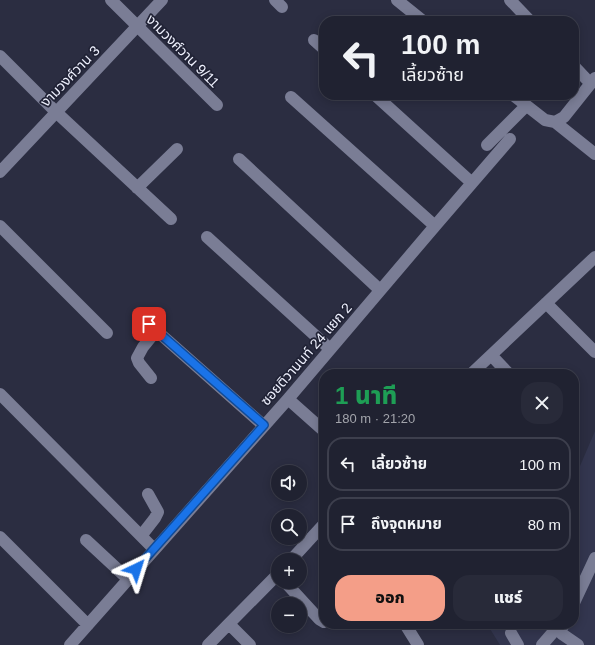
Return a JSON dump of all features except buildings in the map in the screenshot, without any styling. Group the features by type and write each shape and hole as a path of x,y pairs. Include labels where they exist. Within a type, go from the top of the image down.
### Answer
{"street":[{"name":"งามวงศ์วาน 9/11","path":"111,0 217,106"},
{"name":"งามวงศ์วาน 3","path":"0,172 162,0"},
{"path":"510,0 525,16"},
{"path":"406,2 419,16"},
{"path":"314,40 319,44"},
{"path":"0,56 56,112 171,219"},
{"path":"579,70 593,81 579,98"},
{"path":"291,97 435,226"},
{"path":"381,100 472,183"},
{"path":"519,100 545,120 555,122 595,154"},
{"path":"555,122 564,117 578,100"},
{"path":"487,144 526,106"},
{"name":"ซอยติวานนท์ 24 แยก 2","path":"70,645 288,399 510,139"},
{"path":"137,188 177,149"},
{"path":"239,159 380,290"},
{"path":"0,226 107,333"},
{"path":"207,237 330,349"},
{"path":"476,369 595,257"},
{"path":"546,303 595,352"},
{"path":"151,378 139,363 137,358 153,328 264,425"},
{"path":"491,355 504,369"},
{"path":"0,394 154,549"},
{"path":"288,399 319,427"},
{"path":"141,536 158,512 148,494"},
{"path":"297,553 319,529"},
{"path":"0,537 88,625"},
{"path":"86,540 128,579"},
{"path":"579,592 595,558"},
{"path":"208,645 271,581"},
{"path":"291,589 319,620"},
{"path":"229,624 250,645"},
{"path":"408,629 418,645"},
{"path":"542,645 556,629"},
{"path":"558,629 578,645"},
{"path":"511,633 518,645"}],"shaded area":[{"path":"595,431 595,645 500,645 490,629 579,629 579,468"}],"route":[{"path":"136,569 264,425 149,324"}]}
